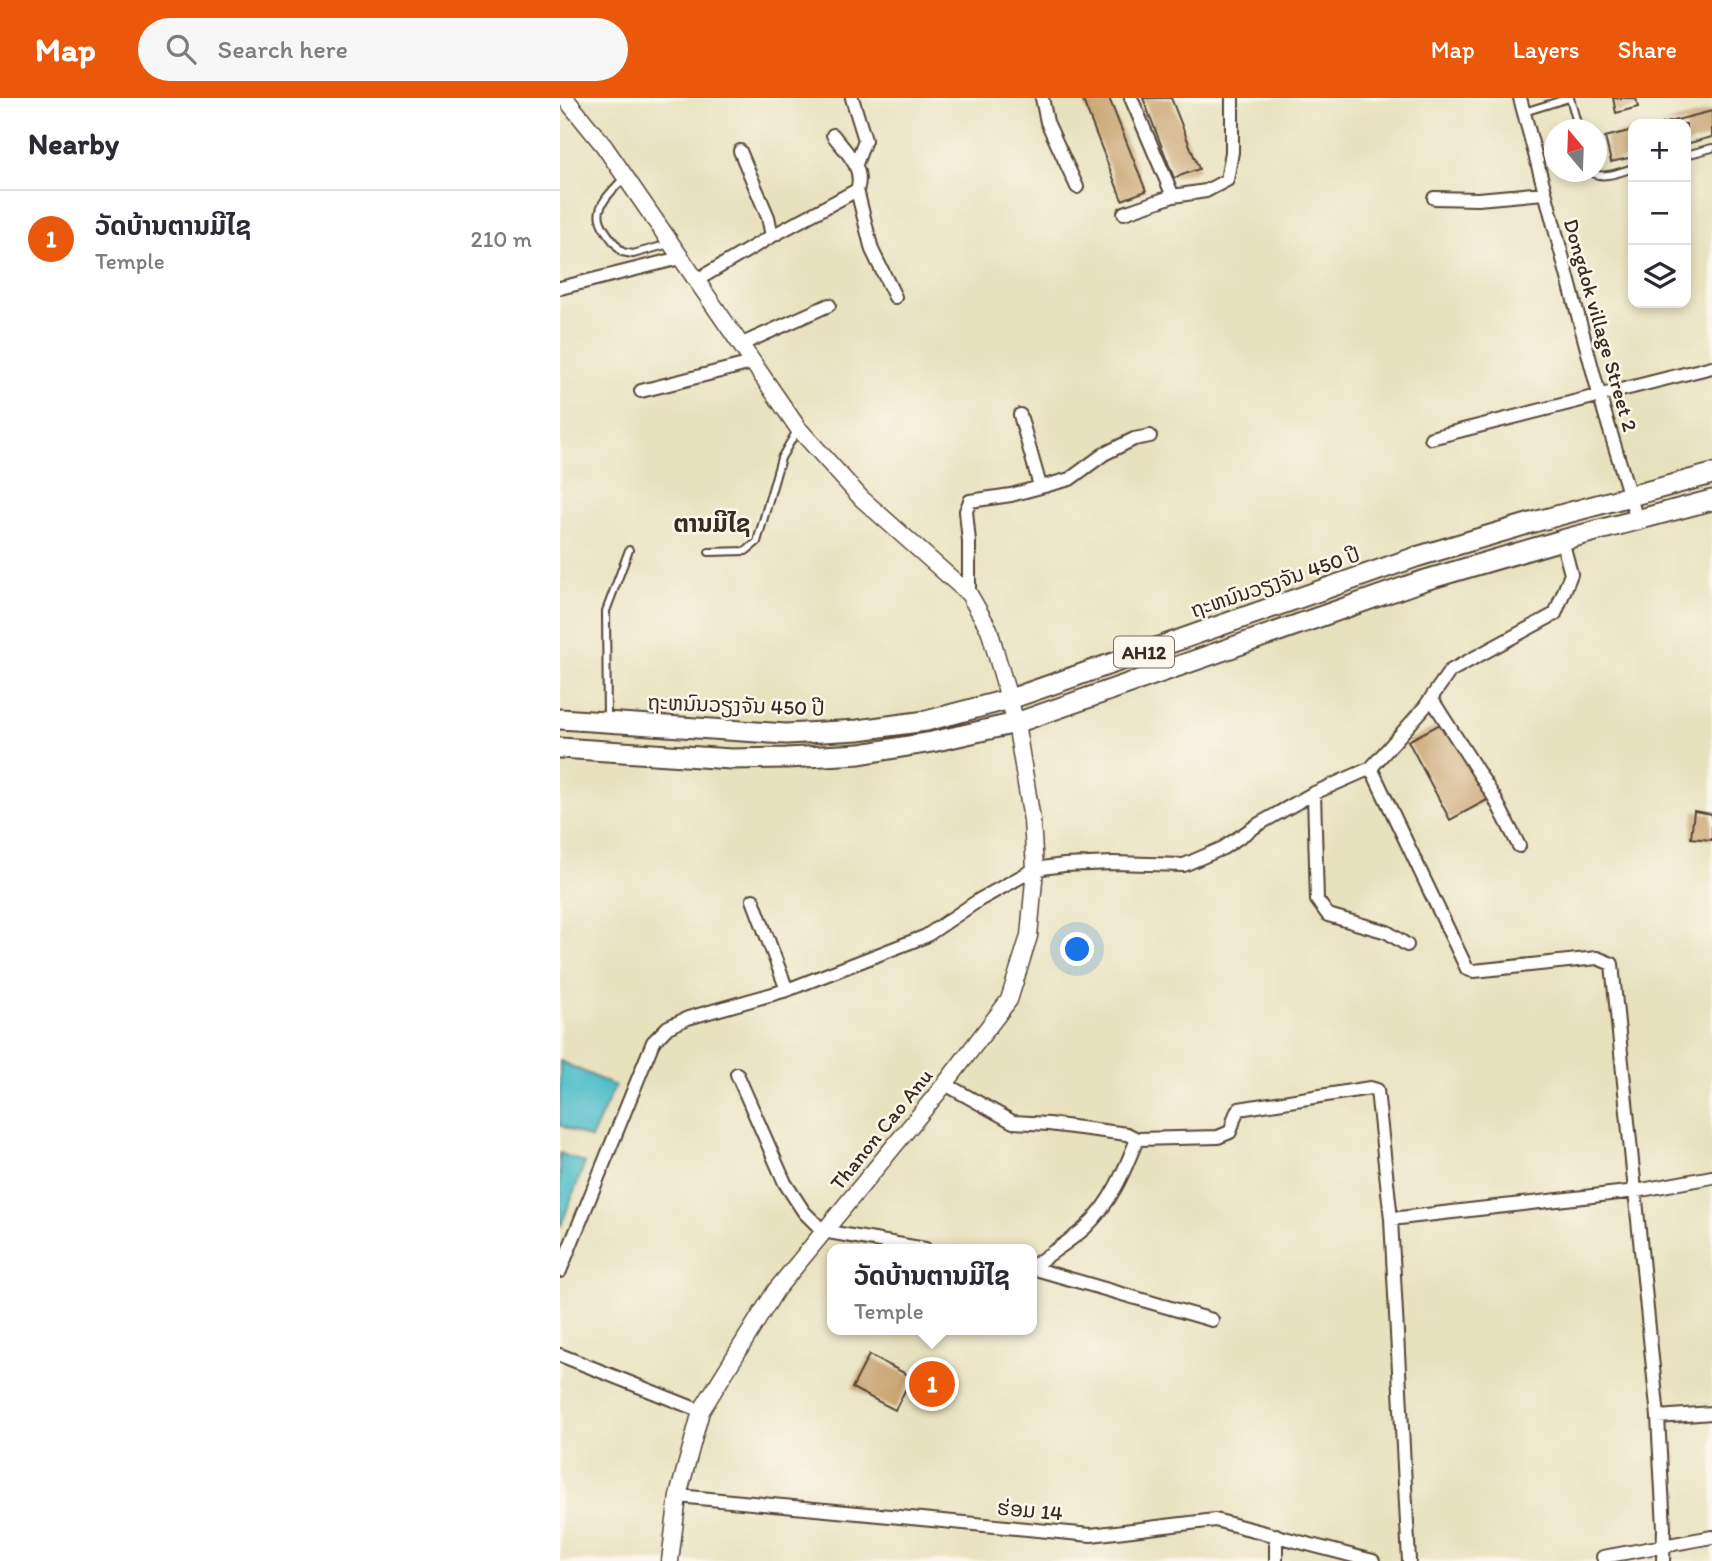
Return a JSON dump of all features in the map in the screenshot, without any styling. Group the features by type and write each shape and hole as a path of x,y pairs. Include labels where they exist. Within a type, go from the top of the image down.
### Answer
{"highway":[{"name":"ຖະຫນົນວຽງຈັນ 450 ປີ","path":"560,719 786,734 858,730 926,722 1010,699 1416,557 1712,474"},
{"name":"AH12","path":"560,748 731,759 860,754 932,742 1016,723 1422,581 1712,500"}],"street":[{"name":"Thanon Cao Anu","path":"565,98 604,146 798,428 861,498 969,594 989,629 1010,699 1032,820 1035,869 1029,936 1009,1000 945,1084 776,1290 701,1411 678,1496 670,1561"},
{"path":"852,98 865,140 856,164"},
{"path":"1042,98 1047,122 1077,187"},
{"path":"1131,98 1173,196"},
{"path":"1124,213 1173,196 1206,191 1227,180 1232,152 1232,98"},
{"name":"Dongdok village Street 2","path":"1520,98 1599,394 1637,520"},
{"path":"833,135 856,164 860,175 857,190 872,250 895,297"},
{"path":"740,151 768,217 772,236"},
{"path":"695,281 857,190"},
{"path":"1434,198 1478,200 1544,193"},
{"path":"560,288 680,258"},
{"path":"740,345 829,305"},
{"path":"641,391 752,363"},
{"path":"1431,438 1712,367"},
{"path":"1020,415 1040,486"},
{"path":"969,594 966,511 970,501 1011,495 1070,479 1104,454 1135,439 1150,436"},
{"path":"560,1271 653,1042 668,1027 688,1018 788,990 926,936 979,900 1035,869 1113,863 1184,865 1223,848 1259,824 1314,794 1371,768 1431,698 1450,671 1555,614 1572,574 1562,540"},
{"path":"1431,698 1494,797 1519,846"},
{"path":"1371,768 1467,969 1474,971 1597,958 1612,964 1658,1417 1664,1528 1663,1561"},
{"path":"1314,794 1317,900 1328,915 1387,932 1407,945"},
{"path":"753,900 788,990"},
{"path":"737,1074 785,1183 804,1212 823,1231 897,1244"},
{"path":"945,1084 1013,1122 1101,1130 1127,1134 1137,1139 1218,1137 1230,1132 1234,1114 1238,1109 1370,1088 1377,1090 1391,1219 1409,1561"},
{"path":"1037,1263 1084,1228 1107,1203 1122,1178 1137,1139"},
{"path":"1391,1219 1636,1191 1712,1177"},
{"path":"1037,1268 1212,1320"},
{"path":"560,1355 701,1411"},
{"path":"1658,1417 1712,1413"},
{"name":"ຮ່ອມ 14","path":"678,1496 1091,1535 1215,1520 1373,1561"},
{"path":"1276,1535 1276,1561"},
{"path":"1603,1557 1712,1537"}],"lane":[{"path":"1524,112 1570,98 1575,119"},
{"path":"1691,154 1712,148"},
{"path":"1607,175 1628,169"},
{"path":"625,177 601,201 598,212 602,228 622,252 633,254 670,243"},
{"path":"709,552 746,551 757,542 780,458 798,428"},
{"path":"607,722 606,611 629,550"}],"water":[{"path":"560,1061 615,1086 591,1139 560,1125"},
{"path":"560,1153 585,1163 560,1228"}],"building":[{"path":"1082,98 1109,98 1146,191 1122,200"},
{"path":"1143,98 1171,98 1199,169 1174,178"},
{"path":"1613,98 1636,98 1638,107 1616,113"},
{"path":"1712,111 1712,137 1691,143 1691,119 1681,119"},
{"path":"1628,131 1628,158 1611,162 1607,136"},
{"path":"1446,721 1489,799 1450,820 1408,741"},
{"path":"1694,811 1712,814 1712,840 1691,838"},
{"path":"869,1355 912,1377 895,1410 852,1388"}],"place":[{"name":"ວັດບ້ານຕານມີໄຊ","path":"932,1384"}],"district":[{"name":"ຕານມີໄຊ","path":"712,523"}]}
